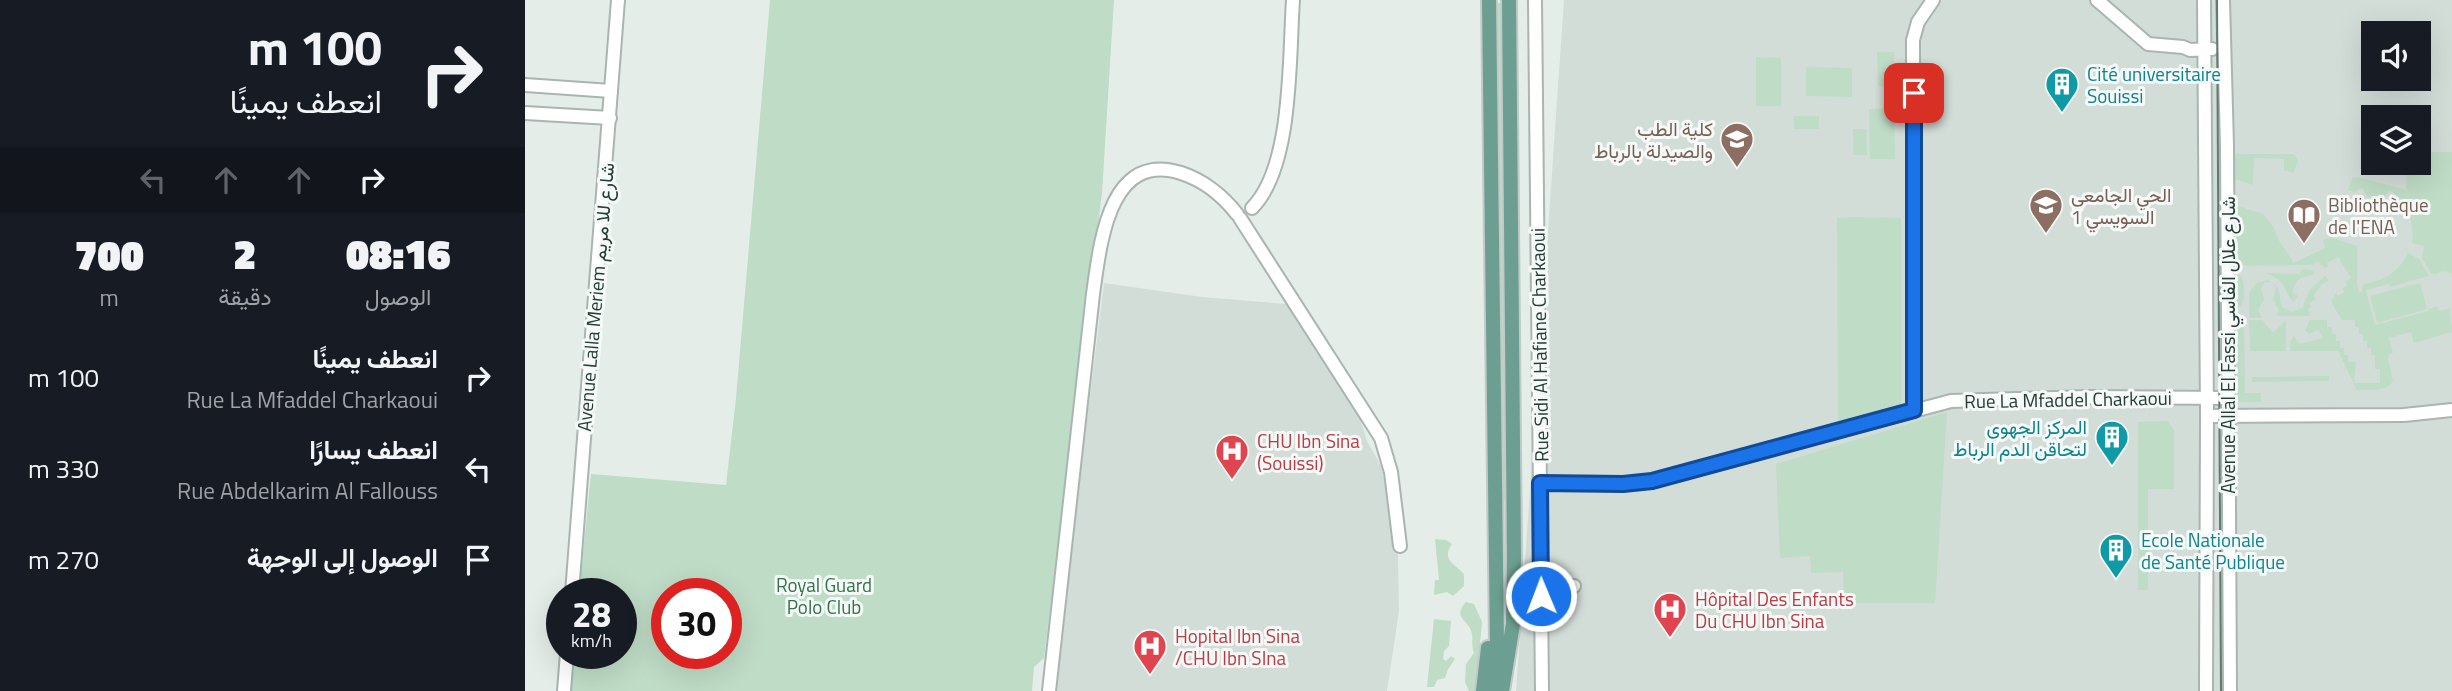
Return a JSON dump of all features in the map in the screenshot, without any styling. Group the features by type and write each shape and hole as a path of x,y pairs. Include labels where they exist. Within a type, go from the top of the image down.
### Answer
{"main road":[{"path":"1489,0 1497,643 1493,691"},
{"path":"1509,0 1513,624 1516,657 1512,691"},
{"path":"1483,691 1489,642 1495,620"},
{"path":"1502,691 1513,624"}],"street":[{"name":"Avenue Lalla Meriem شارع للا مريم","path":"573,578 618,0"},
{"path":"1244,210 1266,187 1278,160 1283,138 1293,0"},
{"name":"Rue Sidi Al Hafiane Charkaoui","path":"1535,0 1542,691"},
{"path":"1914,410 1913,40 1917,22 1933,0"},
{"path":"2097,0 2148,44 2183,47 2189,43 2224,45"},
{"name":"Avenue Allal El Fassi شارع علال الفاسي","path":"2204,0 2206,691"},
{"name":"Avenue Allal El Fassi شارع علال الفاسي","path":"2223,0 2227,145 2230,691"},
{"path":"525,85 611,91"},
{"path":"525,113 610,118"},
{"path":"1049,691 1091,306 1106,221 1125,185 1138,175 1155,169 1188,175 1199,180 1224,200 1244,210 1254,239 1381,438 1391,472 1400,545"},
{"path":"1915,386 1928,396 1945,402"},
{"name":"Rue La Mfaddel Charkaoui","path":"1540,483 1623,484 1652,481 1914,410 1968,399 2228,398"},
{"path":"2207,416 2404,415 2452,410"},
{"path":"1541,586 1574,586"},
{"path":"564,691 566,669"}],"shaded area":[{"path":"1564,0 2452,0 2452,691 1516,691"},
{"name":"CHU Ibn Sina (Souissi)","path":"1104,283 1202,297 1286,304 1360,418 1367,441 1382,468 1398,556 1399,611 1387,691 1055,691"}],"green space":[{"name":"Royal Guard Polo Club","path":"770,0 1114,0 1102,193 1044,658 1034,667 1032,691 570,691 572,669 637,669 637,578 581,578 591,474 726,485"},
{"path":"1495,3 1503,3 1507,499 1500,500"},
{"path":"1877,52 1894,52 1894,86 1878,86"},
{"path":"1756,57 1781,58 1781,106 1756,106"},
{"path":"1806,67 1852,68 1852,97 1806,96"},
{"path":"1894,108 1895,159 1870,159 1869,109"},
{"path":"1794,116 1819,116 1819,129 1794,129"},
{"path":"1853,129 1866,129 1867,155 1853,155"},
{"path":"2431,152 2452,152 2452,274 2445,271 2431,273 2422,258 2424,246 2412,243 2409,213 2401,200 2390,190 2380,202 2367,196 2362,188 2354,192 2348,190 2352,178 2358,177 2406,190 2407,175 2431,175"},
{"path":"2235,154 2294,154 2298,160 2294,173 2284,170 2284,159 2254,158 2253,185 2235,179"},
{"path":"2235,205 2263,214 2294,263 2325,248 2323,241 2330,237 2357,246 2359,293 2362,292 2363,284 2378,281 2395,270 2408,253 2419,259 2429,276 2390,287 2389,284 2366,290 2375,325 2429,311 2438,306 2439,311 2450,308 2452,332 2414,343 2411,332 2389,338 2393,353 2389,354 2388,360 2393,381 2377,390 2357,390 2338,351 2290,351 2290,342 2294,336 2299,344 2323,338 2318,330 2309,334 2305,330 2310,320 2327,320 2327,327 2332,327 2336,341 2340,341 2340,348 2344,348 2344,355 2348,355 2348,362 2356,362 2354,383 2380,383 2380,369 2375,369 2375,355 2371,355 2371,348 2367,348 2367,341 2363,341 2363,334 2359,334 2359,327 2355,327 2355,320 2342,320 2331,302 2336,293 2338,296 2344,292 2342,289 2347,285 2345,282 2351,278 2338,257 2327,263 2325,268 2316,261 2313,265 2236,266"},
{"path":"1837,218 1901,218 1901,406 1838,424"},
{"path":"2303,269 2312,270 2314,274 2297,282 2292,292 2298,296 2293,302 2281,283 2266,273 2299,274"},
{"path":"2236,275 2241,276 2244,288 2240,307 2236,307"},
{"path":"2325,276 2329,281 2322,284 2314,295 2316,299 2309,303 2310,316 2278,316 2276,314 2279,310 2273,300 2276,287 2273,283 2276,285 2279,291 2282,307 2292,312 2302,308 2310,290"},
{"path":"2267,280 2271,282 2265,282 2261,288 2264,300 2258,310 2262,318 2249,318 2249,293 2256,283"},
{"path":"2420,283 2427,309 2377,323 2370,296"},
{"path":"2236,320 2242,321 2244,325 2245,393 2261,393 2261,402 2238,402"},
{"path":"2249,320 2262,320 2273,333 2286,320 2286,351 2250,351"},
{"path":"2329,376 2329,381 2252,382 2252,377"},
{"path":"1947,412 1935,603 1844,603 1843,572 1811,573 1810,556 1780,558 1776,464"},
{"path":"2168,421 2174,430 2174,489 2148,489 2148,590 2138,590 2138,422"},
{"path":"1435,539 1446,540 1452,544 1449,558 1464,574 1464,586 1453,596 1447,592 1434,595 1435,580 1439,580"},
{"path":"1466,602 1474,604 1482,622 1476,691 1469,691 1465,682 1466,664 1474,653 1471,629 1460,612"},
{"path":"1434,619 1451,621 1449,646 1444,651 1443,659 1446,661 1451,656 1455,659 1445,678 1437,680 1434,687 1427,687"}],"tram line":[{"path":"2217,0 2221,691"}],"place":[{"name":"Cité universitaire Souissi","path":"2062,114"},
{"name":"كلية الطب والصيدلة بالرباط","path":"1737,169"},
{"name":"الحي الجامعي السويسي 1","path":"2046,235"},
{"name":"Bibliothèque de l'ENA","path":"2304,245"},
{"name":"المركز الجهوي لتحاقن الدم الرباط","path":"2112,467"},
{"name":"CHU Ibn Sina (Souissi)","path":"1232,481"},
{"name":"Ecole Nationale de Santé Publique","path":"2116,580"},
{"name":"Hôpital Des Enfants Du CHU Ibn Sina","path":"1670,639"},
{"name":"Hopital Ibn Sina /CHU Ibn SIna","path":"1150,676"}],"route":[{"path":"1541,596 1540,483 1581,485 1652,481 1914,410 1914,93"}]}
